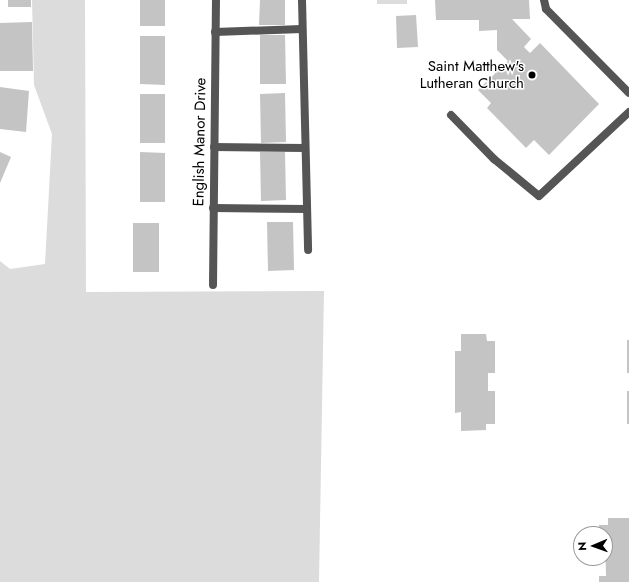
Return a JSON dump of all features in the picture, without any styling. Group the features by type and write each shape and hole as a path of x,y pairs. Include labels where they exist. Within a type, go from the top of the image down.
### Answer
{"street":[{"name":"English Manor Drive","path":"213,285 216,0"},
{"path":"302,0 308,250"},
{"path":"544,0 546,9 629,93"},
{"path":"215,32 302,29"},
{"path":"451,115 494,160 539,196 629,112"},
{"path":"214,147 305,148"},
{"path":"213,208 307,209"}],"shaded area":[{"path":"32,0 85,0 86,292 324,291 319,582 0,582 0,261 10,269 45,264 52,134 34,85"},
{"path":"377,0 407,0 407,4 377,4"}],"building":[{"path":"8,0 31,0 31,7 8,7"},
{"path":"140,0 165,0 165,26 140,26"},
{"path":"260,0 285,0 285,25 259,25"},
{"name":"Saint Matthew's Lutheran Church","path":"435,0 529,0 530,19 512,19 531,39 524,47 530,53 540,43 599,104 549,155 534,140 526,148 487,108 491,103 478,90 508,61 497,50 497,30 479,31 479,20 436,20"},
{"path":"416,15 418,47 397,48 396,16"},
{"path":"32,22 33,71 0,71 0,23"},
{"path":"260,35 285,35 286,84 260,84"},
{"path":"140,36 165,36 165,85 140,84"},
{"path":"0,87 29,91 26,132 0,129"},
{"path":"285,93 286,142 261,143 260,94"},
{"path":"140,94 165,94 165,143 140,143"},
{"path":"0,152 11,157 0,183"},
{"path":"140,152 165,153 165,202 140,202"},
{"path":"260,152 285,152 286,200 261,201"},
{"path":"267,222 293,222 294,270 268,271"},
{"path":"133,223 159,223 159,272 133,272"},
{"path":"461,334 486,334 487,341 495,341 495,373 488,373 488,391 495,391 495,424 486,424 486,430 461,431 461,412 455,413 455,351 461,351"},
{"path":"627,340 629,340 629,373 627,373"},
{"path":"627,391 629,391 629,424 627,424"},
{"path":"608,518 629,518 629,582 599,582 599,576 606,576 606,566 613,566 613,526 599,526 608,525"}],"place":[{"name":"Saint Matthew's Lutheran Church","path":"532,75"}]}
